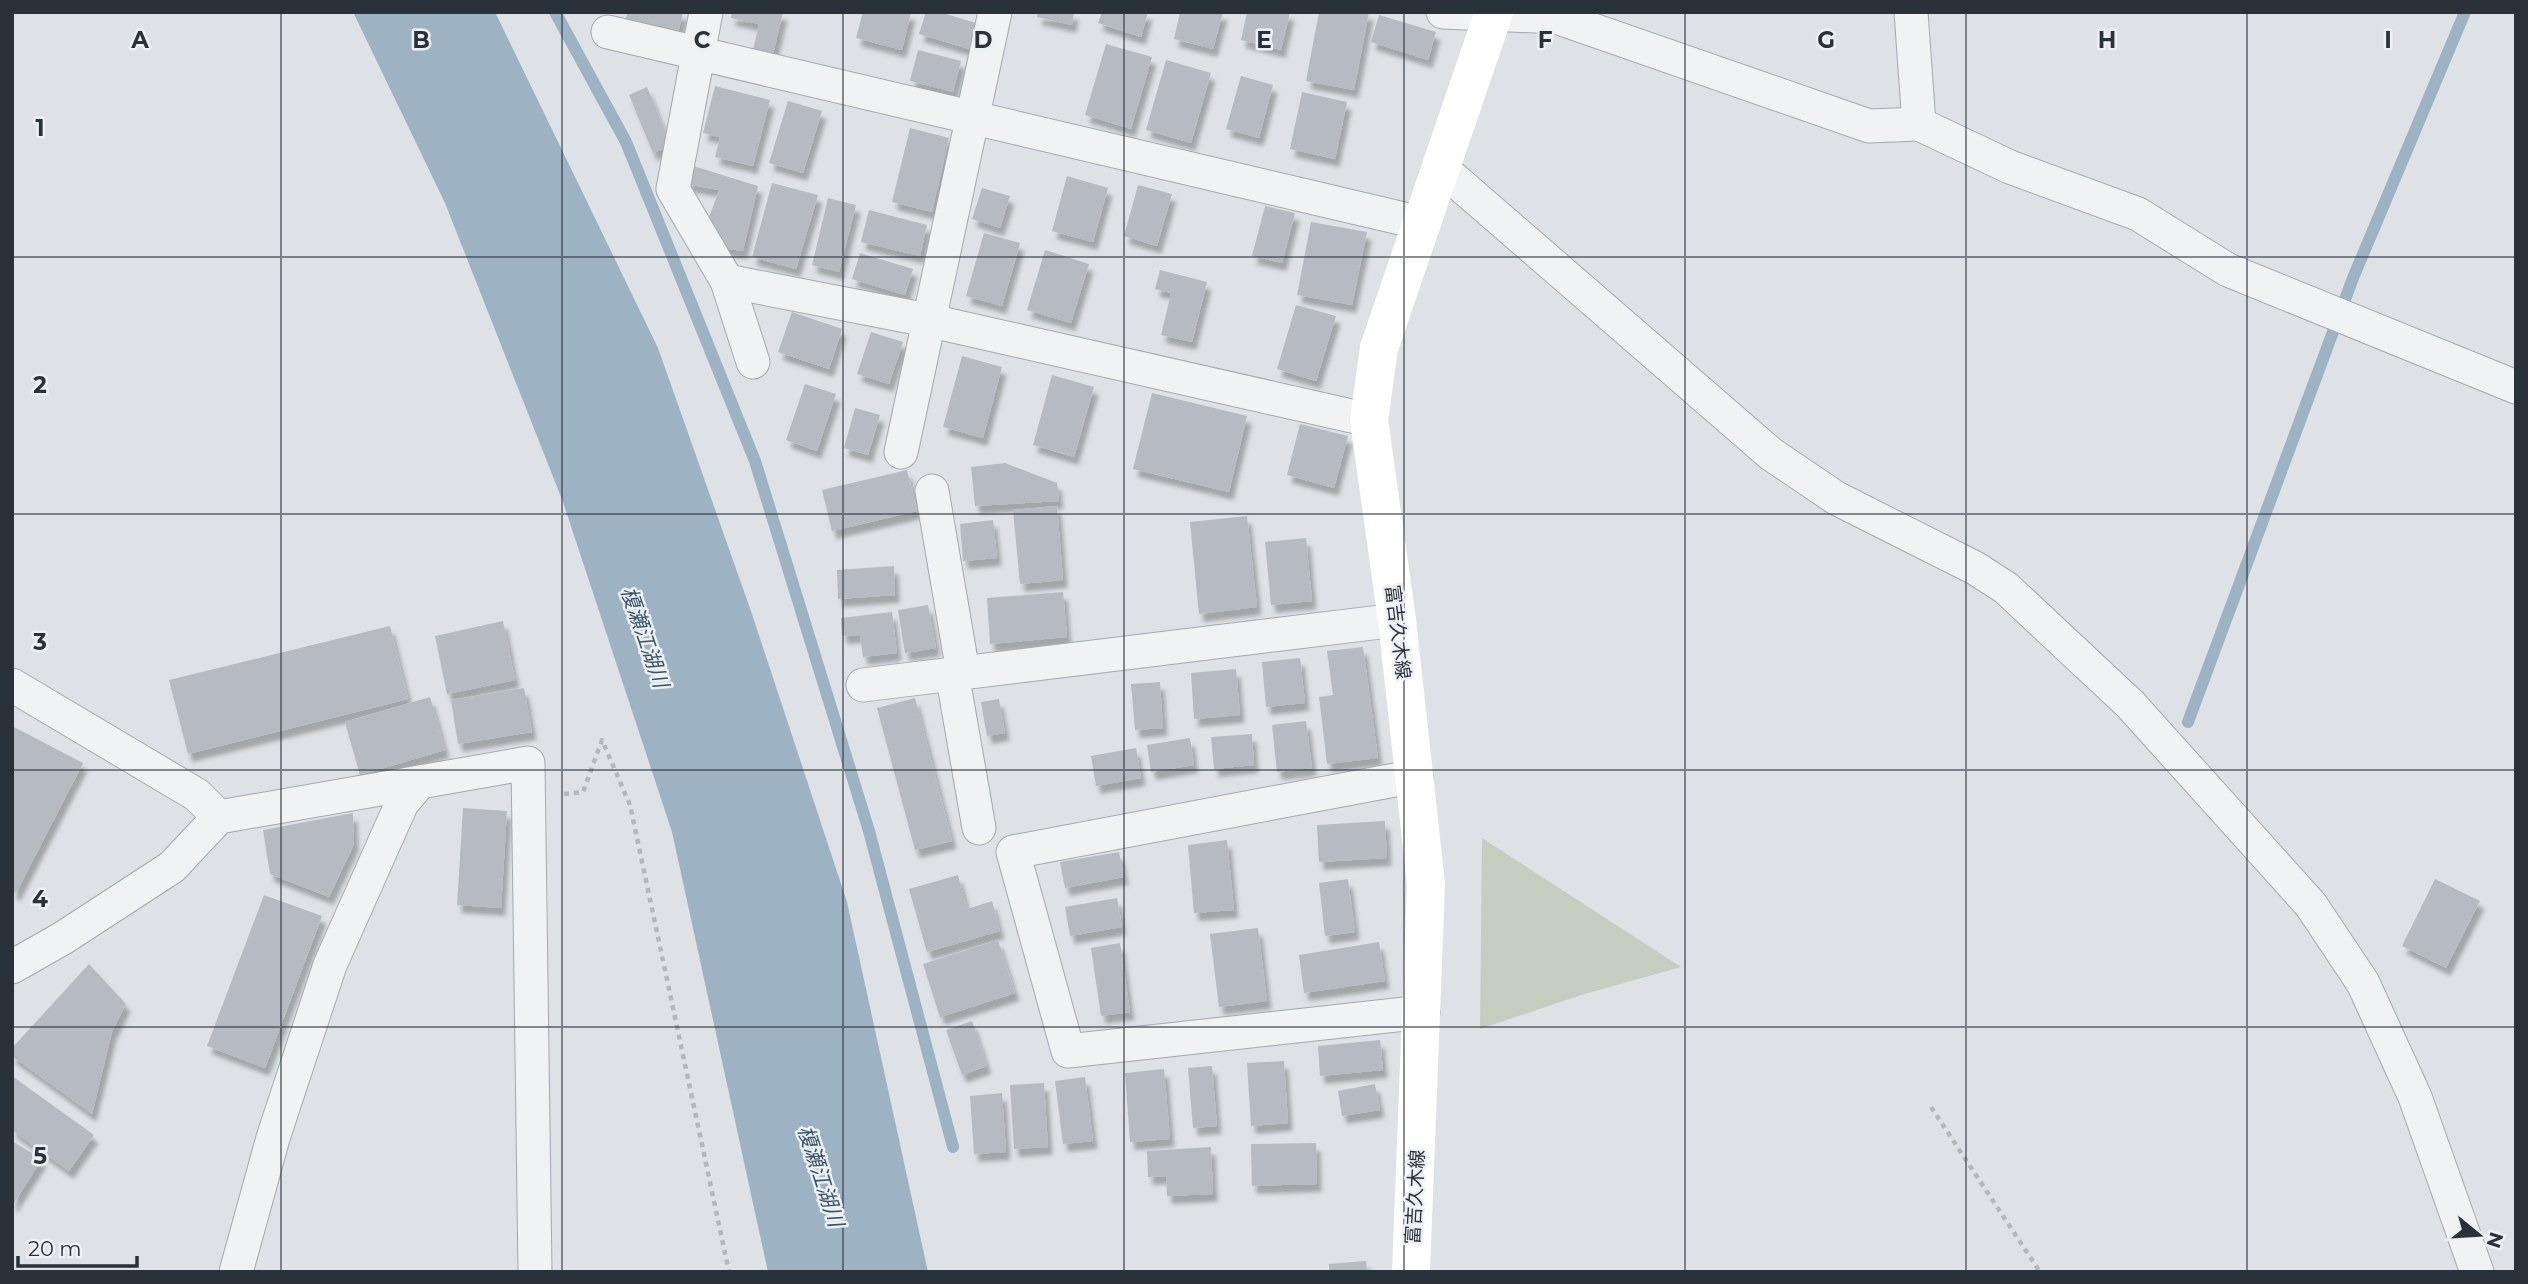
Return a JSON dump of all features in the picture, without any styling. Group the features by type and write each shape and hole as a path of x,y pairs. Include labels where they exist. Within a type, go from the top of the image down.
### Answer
{"main road":[{"name":"富吉久木線","path":"1411,1272 1426,884 1397,620 1368,420 1379,348 1494,14"}],"street":[{"path":"706,12 673,189 727,281 753,362"},
{"path":"901,452 927,320 995,12"},
{"path":"1443,12 1556,17 1869,126 1919,124 2010,167 2138,214 2228,271 2516,387"},
{"path":"1911,12 1919,124"},
{"path":"608,33 1421,223"},
{"path":"1441,168 1771,454 1836,498 1975,568 2006,588 2130,704 2311,905 2363,983 2415,1097 2477,1272"},
{"path":"727,281 927,320 1368,420"},
{"path":"932,491 979,828"},
{"path":"863,685 1397,620"},
{"path":"12,684 197,795 219,817"},
{"path":"12,967 63,938 172,866 219,817 528,763 535,1272"},
{"path":"1416,776 1013,852 1068,1051 1423,1012"},
{"path":"236,1272 273,1138 330,965 402,803 420,782"}],"path":[{"path":"529,796 583,792 603,740 630,805 729,1272"},
{"path":"1931,1107 2040,1272"}],"green space":[{"path":"1482,838 1681,967 1581,995 1480,1029"}],"water":[{"name":"榎瀬江湖川","path":"353,12 495,12 658,348 752,614 847,902 928,1272 768,1272 672,832 563,502 445,203"}],"building":[{"path":"628,12 683,12 678,33 625,20"},
{"path":"732,12 783,12 773,54 753,50 759,24 731,18"},
{"path":"863,12 911,12 902,50 856,38"},
{"path":"926,12 939,12 976,23 969,49 919,34"},
{"path":"1038,12 1074,12 1072,25 1037,17"},
{"path":"1102,12 1148,12 1141,37 1098,23"},
{"path":"1180,12 1223,12 1213,49 1174,39"},
{"path":"1247,12 1290,12 1281,50 1241,40"},
{"path":"1319,12 1369,12 1354,90 1306,81"},
{"path":"1379,15 1436,32 1428,60 1371,42"},
{"path":"1106,44 1152,57 1131,129 1085,115"},
{"path":"918,50 961,61 953,92 910,81"},
{"path":"1166,60 1211,73 1191,143 1146,130"},
{"path":"1241,76 1273,85 1259,138 1226,129"},
{"path":"715,86 770,100 753,166 715,157 720,137 703,133"},
{"path":"647,87 671,146 653,153 629,95"},
{"path":"1302,92 1347,102 1335,159 1290,149"},
{"path":"788,101 822,111 803,173 769,163"},
{"path":"910,128 949,138 932,212 892,202"},
{"path":"690,165 758,186 743,251 716,247 707,223 719,190 686,184"},
{"path":"1067,176 1108,188 1093,242 1052,231"},
{"path":"772,183 818,195 796,269 752,257"},
{"path":"1138,185 1172,194 1157,246 1124,236"},
{"path":"982,188 1010,196 1000,228 972,219"},
{"path":"828,198 856,205 839,272 812,265"},
{"path":"1265,206 1295,213 1282,263 1252,256"},
{"path":"869,210 927,225 920,256 861,242"},
{"path":"1311,222 1367,232 1352,305 1297,295"},
{"path":"984,233 1020,243 1002,306 966,296"},
{"path":"1045,250 1089,264 1071,323 1027,310"},
{"path":"860,253 913,269 905,295 852,279"},
{"path":"1160,270 1207,282 1192,342 1161,335 1171,293 1155,289"},
{"path":"1296,305 1336,316 1316,381 1277,369"},
{"path":"792,312 842,329 829,369 778,352"},
{"path":"871,332 903,342 889,384 857,374"},
{"path":"962,356 1002,367 983,438 943,427"},
{"path":"1052,375 1094,387 1074,457 1033,445"},
{"path":"805,384 836,394 817,451 786,440"},
{"path":"1152,393 1247,416 1229,492 1133,469"},
{"path":"855,408 880,415 868,455 844,448"},
{"path":"1300,424 1348,436 1334,488 1287,475"},
{"path":"1005,463 1057,483 1059,501 975,506 971,467"},
{"path":"907,470 917,511 832,531 822,490"},
{"path":"1057,506 1063,580 1020,584 1013,510"},
{"path":"1247,516 1257,607 1199,614 1190,522"},
{"path":"993,520 997,558 963,561 960,524"},
{"path":"1306,538 1312,601 1271,605 1265,542"},
{"path":"894,566 895,595 838,599 837,570"},
{"path":"1063,592 1067,637 990,644 987,598"},
{"path":"928,605 936,648 905,653 898,610"},
{"path":"892,612 897,653 863,657 860,635 842,636 841,618"},
{"path":"503,621 515,680 447,694 435,636"},
{"path":"390,626 408,699 188,754 169,680"},
{"path":"1363,647 1378,758 1327,764 1319,697 1333,695 1327,651"},
{"path":"1300,658 1305,703 1266,707 1262,662"},
{"path":"1236,669 1240,715 1194,719 1191,673"},
{"path":"1160,682 1163,728 1135,730 1131,684"},
{"path":"524,688 532,732 458,744 451,700"},
{"path":"430,697 445,750 360,775 345,722"},
{"path":"915,698 952,841 915,850 877,708"},
{"path":"999,699 1005,733 987,736 981,702"},
{"path":"1306,721 1312,768 1277,772 1272,725"},
{"path":"12,726 83,763 16,893 12,891"},
{"path":"1252,734 1254,765 1214,769 1211,737"},
{"path":"1190,738 1194,765 1151,772 1147,745"},
{"path":"1136,748 1141,778 1096,786 1091,756"},
{"path":"463,808 507,811 501,908 457,905"},
{"path":"353,813 354,844 329,897 270,874 263,830"},
{"path":"1385,821 1387,858 1319,862 1317,825"},
{"path":"1227,840 1234,910 1194,913 1188,845"},
{"path":"1119,852 1124,877 1065,888 1060,862"},
{"path":"958,875 967,909 992,901 1000,931 927,952 909,889"},
{"path":"1348,879 1355,932 1325,936 1319,883"},
{"path":"2435,879 2480,901 2446,968 2402,946"},
{"path":"264,895 322,916 265,1068 207,1046"},
{"path":"1117,898 1122,927 1070,936 1065,907"},
{"path":"1258,928 1267,1001 1219,1007 1210,934"},
{"path":"998,940 1015,993 940,1017 923,964"},
{"path":"1379,942 1385,981 1304,993 1299,955"},
{"path":"1120,943 1130,1012 1101,1016 1091,948"},
{"path":"89,964 126,1004 112,1032 92,1114 12,1056 12,1048"},
{"path":"972,1021 987,1066 962,1075 946,1030"},
{"path":"1380,1040 1383,1070 1320,1076 1318,1046"},
{"path":"1284,1061 1288,1123 1251,1126 1247,1063"},
{"path":"1212,1066 1217,1126 1193,1128 1188,1068"},
{"path":"1164,1069 1170,1139 1130,1142 1125,1073"},
{"path":"12,1076 94,1135 69,1171 12,1130"},
{"path":"1085,1077 1093,1141 1063,1144 1055,1081"},
{"path":"1044,1083 1048,1147 1014,1149 1010,1085"},
{"path":"1375,1084 1380,1110 1342,1116 1338,1091"},
{"path":"1002,1093 1006,1152 974,1154 970,1096"},
{"path":"12,1141 42,1159 12,1206"},
{"path":"1316,1143 1317,1184 1252,1186 1251,1144"},
{"path":"1211,1147 1213,1194 1167,1196 1166,1176 1148,1177 1147,1151"},
{"path":"1366,1261 1367,1272 1329,1272 1329,1264"}],"waterway":[{"path":"555,12 626,142 755,461 869,831 953,1147"},
{"path":"2188,722 2353,278 2465,12"}]}
